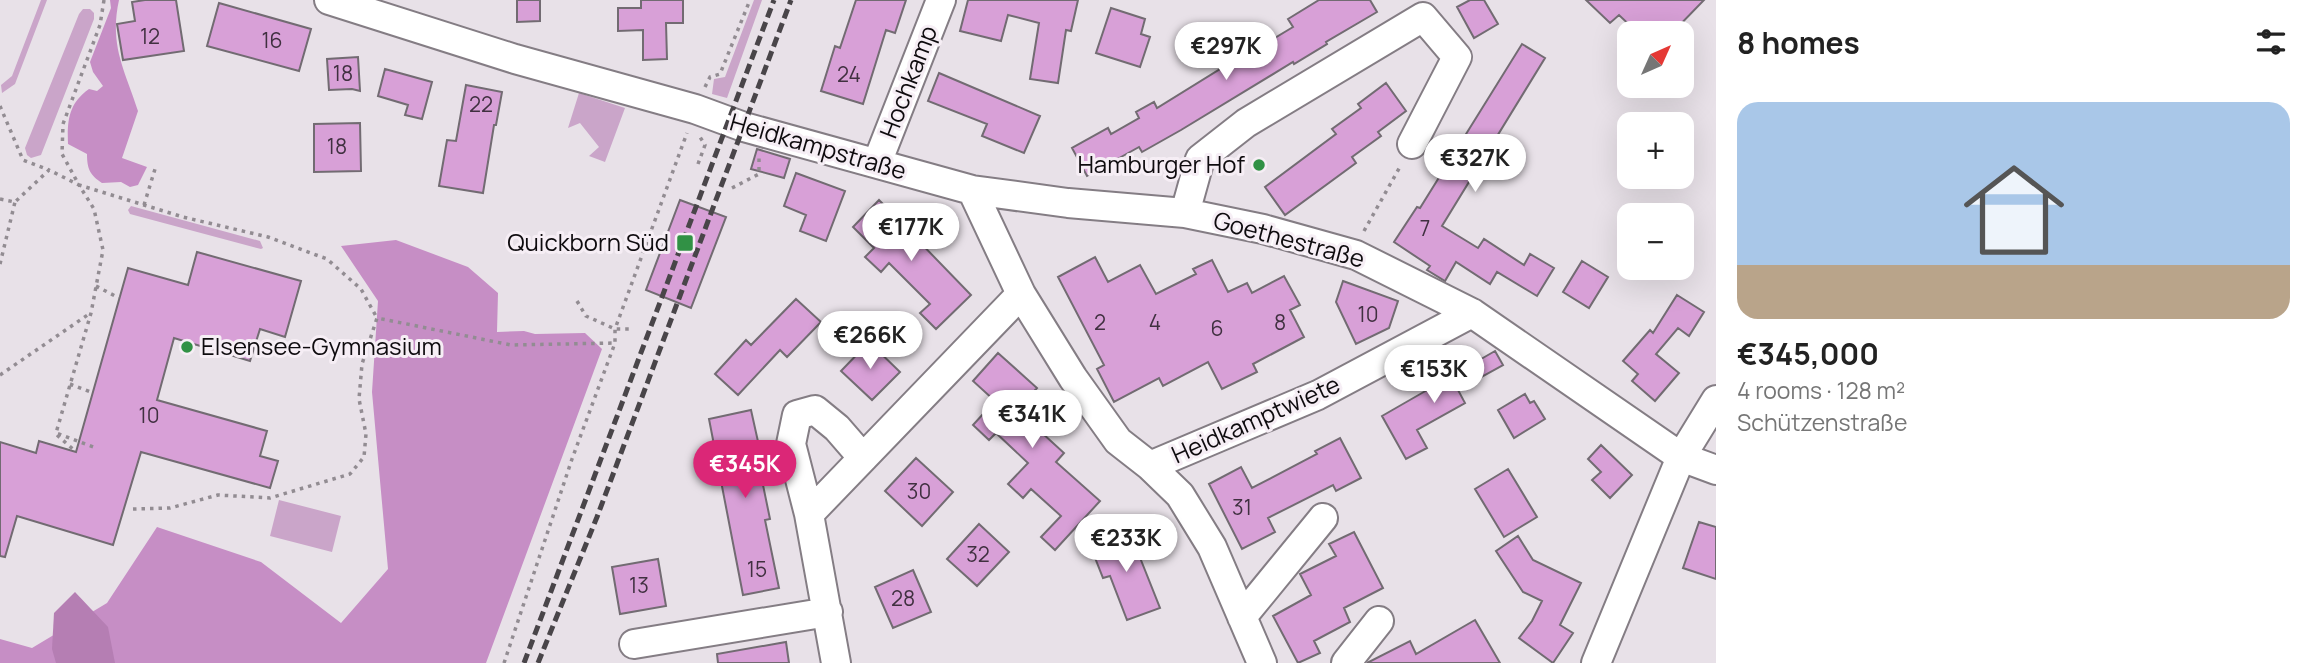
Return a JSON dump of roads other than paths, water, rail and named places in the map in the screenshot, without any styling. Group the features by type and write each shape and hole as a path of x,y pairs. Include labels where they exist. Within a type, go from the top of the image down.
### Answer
{"street":[{"name":"Heidkampstraße","path":"329,0 693,115 728,122 972,190"},
{"name":"Hochkamp","path":"877,163 941,0"},
{"path":"1185,213 1200,159 1246,123 1423,17 1457,57 1412,145"},
{"path":"972,190 1021,294 1073,378 1118,442 1180,495 1212,547 1262,663"},
{"name":"Goethestraße","path":"972,190 1068,204 1185,213 1263,229 1356,255 1472,313 1681,457 1716,470"},
{"path":"809,514 1021,294"},
{"name":"Heidkamptwiete","path":"1150,467 1318,395 1472,313"},
{"path":"1596,663 1681,457 1716,400"},
{"path":"836,663 809,514 791,444 797,415 815,410 838,428 863,458"},
{"path":"1242,617 1323,518"},
{"path":"634,645 828,612"},
{"path":"1346,663 1379,621"}],"railway":[{"path":"524,663 774,0"},
{"path":"538,663 597,517 791,0"}],"place":[{"name":"Hamburger Hof","path":"1259,165"},
{"name":"Quickborn Süd","path":"685,243"},
{"name":"Elsensee-Gymnasium","path":"187,347"}]}
